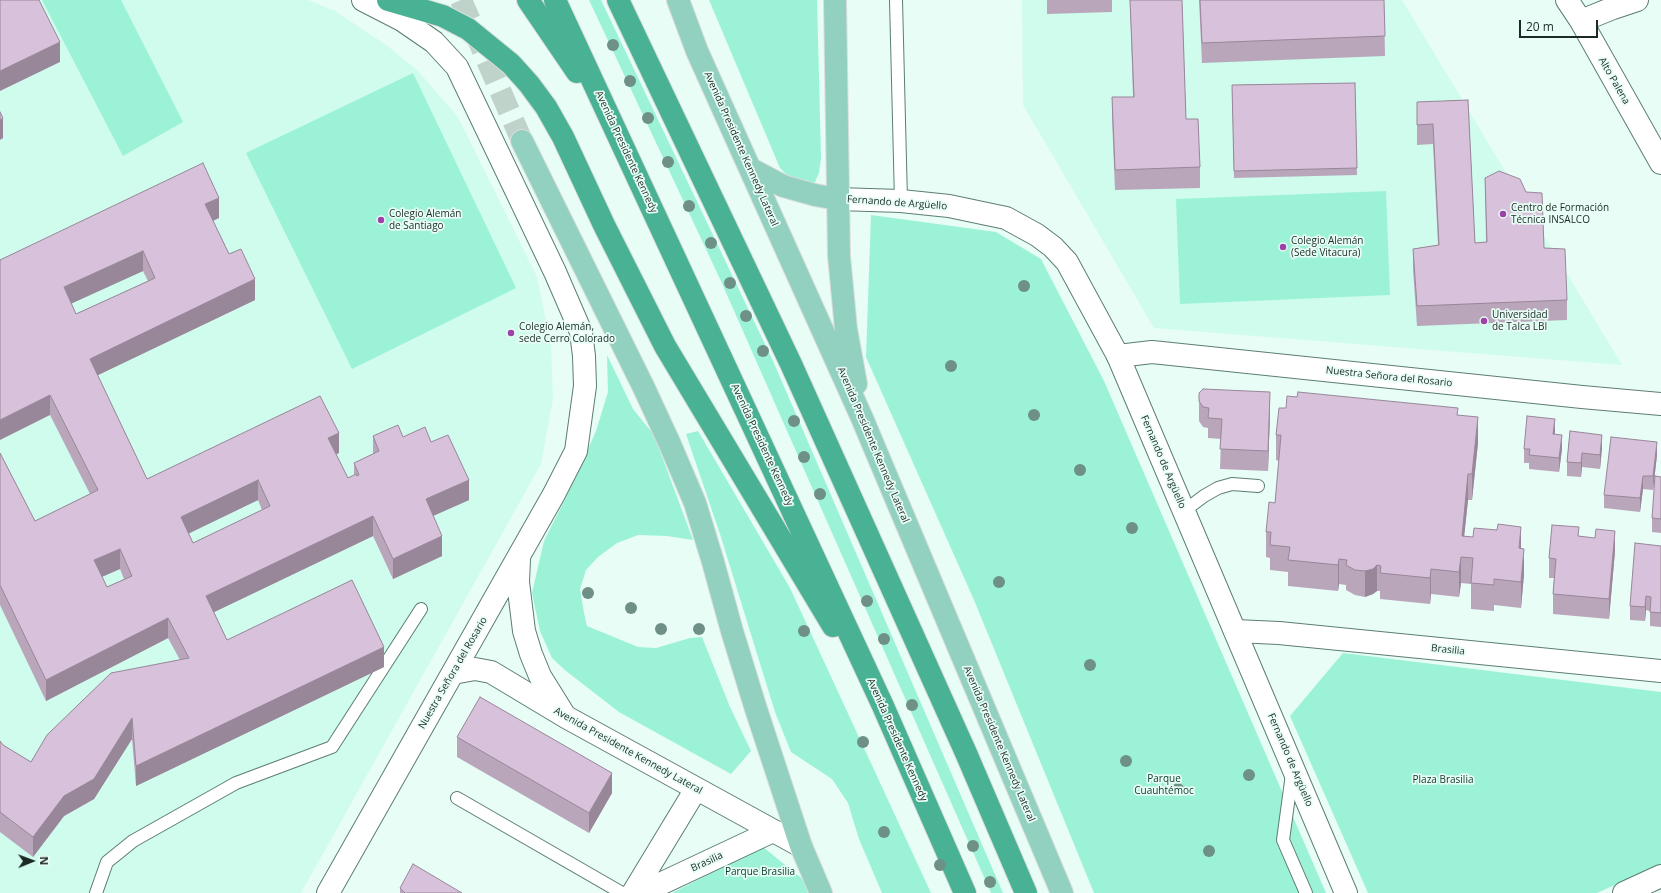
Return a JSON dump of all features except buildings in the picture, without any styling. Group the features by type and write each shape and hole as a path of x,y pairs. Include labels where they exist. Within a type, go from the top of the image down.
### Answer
{"highway":[{"path":"388,0 443,16 468,29 511,64 529,84 546,107 563,137 604,225 665,346 814,596 883,706"},
{"path":"528,0 614,126"},
{"name":"Avenida Presidente Kennedy","path":"555,0 883,706 965,893"},
{"path":"618,0 824,436 1026,893"}],"main road":[{"name":"Avenida Presidente Kennedy Lateral","path":"678,0 697,51 862,418 1062,893"},
{"path":"835,0 839,256 846,329 862,418"},
{"path":"522,141 644,388 695,503 750,691 801,846 821,893"},
{"path":"750,169 783,186 815,195 837,199"}],"street":[{"name":"Nuestra Señora del Rosario","path":"328,893 519,558 576,451 584,386 581,332 552,265 457,67 434,42 402,20 363,0"},
{"name":"Alto Palena","path":"1567,0 1661,163"},
{"path":"1581,22 1613,8 1637,0"},
{"name":"Fernando de Argüello","path":"837,199 901,201 949,206 1006,218 1037,235 1053,247 1067,262 1118,356 1346,893"},
{"name":"Nuestra Señora del Rosario","path":"1118,356 1152,352 1574,397 1661,404"},
{"path":"519,558 518,582 520,607 525,636 540,676 552,698 566,717"},
{"name":"Brasilia","path":"1235,632 1279,633 1661,672"},
{"name":"Avenida Presidente Kennedy Lateral","path":"453,673 475,669 491,672 566,717 801,846"},
{"path":"633,893 696,789"},
{"name":"Brasilia","path":"641,893 773,831"},
{"path":"1624,893 1661,876"}],"lane":[{"path":"896,0 901,201"},
{"path":"1184,511 1204,496 1218,488 1232,484 1258,486"},
{"path":"96,893 107,862 133,841 236,783 332,747 421,609"},
{"path":"1293,770 1283,840 1306,893"},
{"path":"457,798 622,893"}],"shaded area":[{"path":"0,0 308,0 335,11 386,45 418,71 458,117 537,277 551,345 553,399 541,464 301,893 0,893"},
{"path":"1022,0 1402,0 1622,365 1154,328 1023,105"}],"green space":[{"path":"42,0 121,0 183,122 123,156"},
{"path":"589,0 601,0 773,361 1003,893 991,893 720,279"},
{"path":"709,0 817,0 821,158 819,173 814,184 789,177 780,168"},
{"name":"Colegio Alemán de Santiago","path":"413,73 516,288 352,369 246,153"},
{"name":"Colegio Alemán (Sede Vitacura)","path":"1386,191 1390,295 1180,304 1176,199"},
{"name":"Parque Cuauhtémoc","path":"871,215 996,232 1041,259 1104,381 1326,893 1094,893 974,600 866,357"},
{"path":"607,355 633,409 654,435 693,540 667,536 638,535 617,543 598,557 586,570 580,589 587,626 638,647 656,648 690,638 702,637 730,707 751,751 731,774 619,712 566,671 552,658 540,631 532,593 544,541 575,479 596,431 608,392"},
{"path":"698,431 790,588 931,893 882,893 859,839 848,803 832,779 791,752 775,712 720,534 686,434"},
{"name":"Plaza Brasilia","path":"1343,653 1661,692 1661,864 1597,893 1368,893 1290,716"},
{"name":"Parque Brasilia","path":"763,847 805,881 810,893 672,893"}],"tunnel":[{"path":"461,0 522,141"}],"place":[{"name":"Centro de Formación Técnica INSALCO","path":"1503,214"},
{"name":"Colegio Alemán de Santiago","path":"381,220"},
{"name":"Colegio Alemán (Sede Vitacura)","path":"1283,247"},
{"name":"Universidad de Talca LBI","path":"1484,321"},
{"name":"Colegio Alemán, sede Cerro Colorado","path":"511,333"}]}
